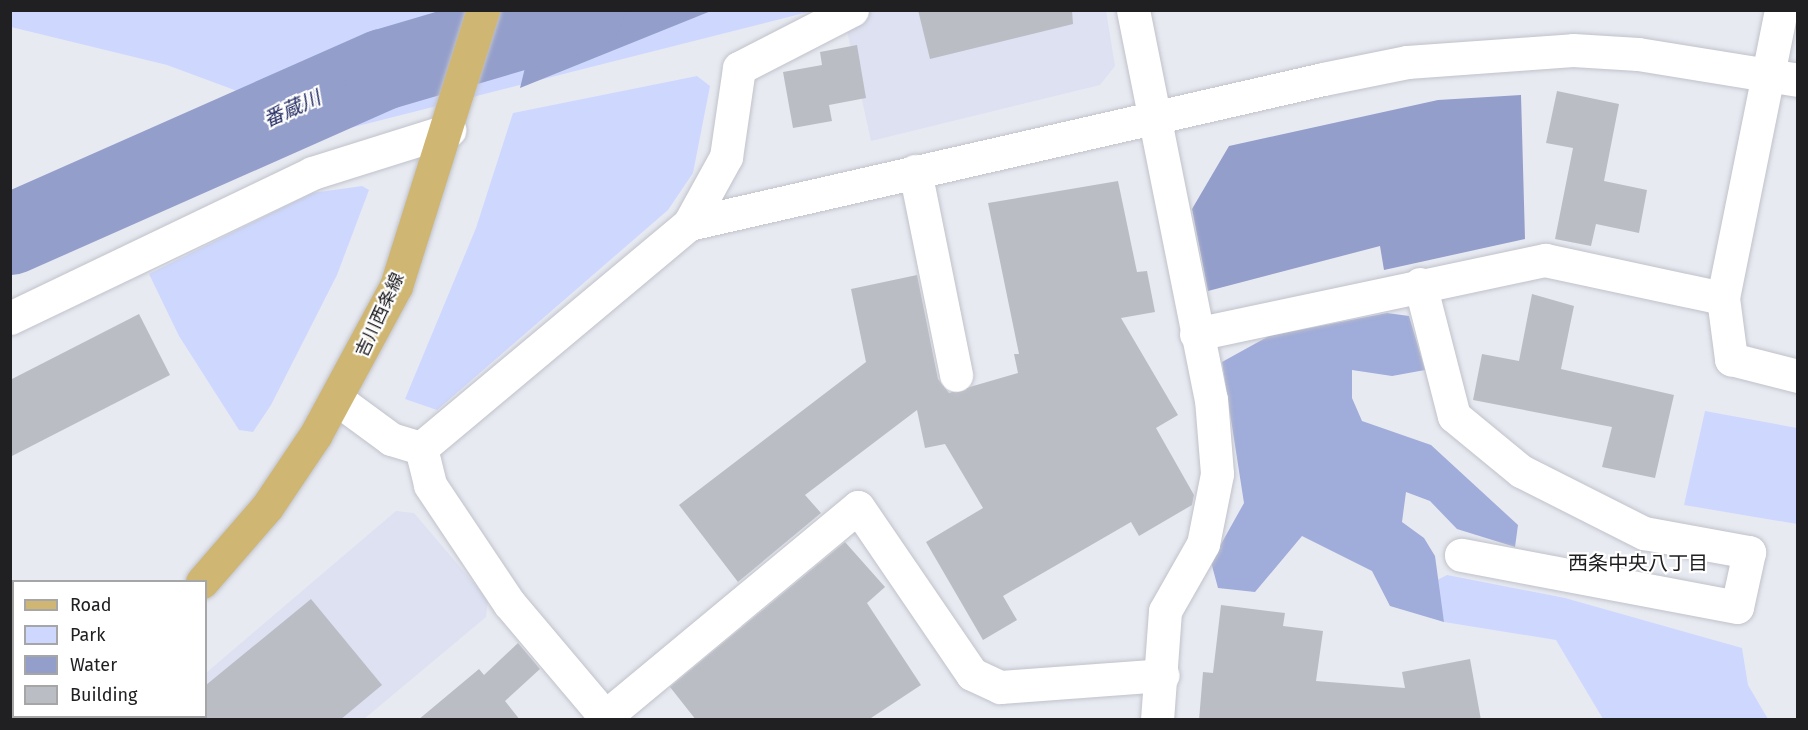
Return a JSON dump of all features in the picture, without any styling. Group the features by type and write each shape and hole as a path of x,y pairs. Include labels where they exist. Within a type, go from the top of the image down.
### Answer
{"main road":[{"name":"吉川西条線","path":"204,580 267,507 338,400 396,286 451,122 483,10"}],"street":[{"path":"421,448 689,224 726,157 739,68 852,10"},
{"path":"1133,10 1152,118 1211,399 1217,474 1203,544 1165,611 1163,675 1157,720"},
{"path":"1781,10 1783,77 1723,298 1731,359 1797,376"},
{"path":"689,224 915,171 1407,62 1508,51 1638,54 1783,77"},
{"path":"10,318 312,173 451,122"},
{"path":"915,171 956,375"},
{"path":"1196,334 1420,284 1545,260 1723,298"},
{"path":"1420,284 1454,416 1521,471 1644,533 1749,552 1737,607 1461,555"},
{"path":"338,400 391,440 421,448"},
{"path":"421,448 430,485 509,603 607,718 858,507 972,674 1000,687 1163,675"}],"shaded area":[{"path":"871,10 1106,11 1115,66 1100,85 871,141 845,22"},
{"path":"1387,313 1409,316 1425,370 1392,376 1352,370 1352,398 1362,421 1431,445 1518,525 1515,547 1457,529 1430,501 1406,492 1402,522 1424,538 1435,556 1444,622 1390,606 1372,571 1302,536 1255,592 1218,588 1211,562 1244,503 1222,362 1269,336"},
{"path":"396,511 414,513 488,600 486,617 364,719 176,720 207,718 207,672"}],"green space":[{"path":"11,10 812,11 342,130 167,65 11,27"},
{"path":"697,76 710,86 693,173 668,210 437,410 405,399 476,228 513,113"},
{"path":"362,186 369,190 337,275 271,405 253,432 239,430 179,336 149,274 312,193"},
{"path":"1705,411 1797,428 1797,524 1684,505"},
{"path":"1447,575 1565,598 1742,648 1748,685 1768,719 1603,719 1556,640 1444,622 1435,581"}],"water":[{"path":"539,10 711,11 520,88"},
{"path":"1521,95 1525,239 1384,270 1380,246 1208,291 1192,209 1229,146 1438,100"}],"building":[{"path":"918,10 1072,10 1073,24 930,59"},
{"path":"857,45 866,98 829,105 832,121 793,128 783,72 822,65 820,52"},
{"path":"1557,91 1619,104 1604,181 1647,190 1639,233 1596,224 1591,246 1555,239 1573,148 1546,143"},
{"path":"1118,181 1137,272 1147,271 1155,312 1121,318 1178,415 1156,428 1194,495 1192,505 1139,536 1131,522 1003,596 1017,620 983,640 926,542 983,508 945,444 925,448 917,410 805,495 821,513 738,582 679,505 866,362 851,289 917,275 938,379 949,393 1018,373 1014,354 1019,354 988,203"},
{"path":"1532,294 1574,306 1561,369 1674,395 1655,478 1602,467 1612,427 1473,400 1482,354 1519,361"},
{"path":"139,314 170,375 10,457 10,380"},
{"path":"845,542 885,587 867,603 921,685 868,720 696,720 670,687"},
{"path":"311,599 382,685 340,720 206,720 207,684"},
{"path":"1221,605 1285,613 1283,626 1323,631 1316,681 1405,688 1402,672 1470,659 1481,720 1199,720 1203,672 1213,673"},
{"path":"518,643 540,669 505,701 520,720 418,720 479,669 484,675"}],"waterway":[{"name":"番蔵川","path":"10,234 383,69 584,10"}],"district":[{"name":"西条中央八丁目","path":"1638,563"}]}
